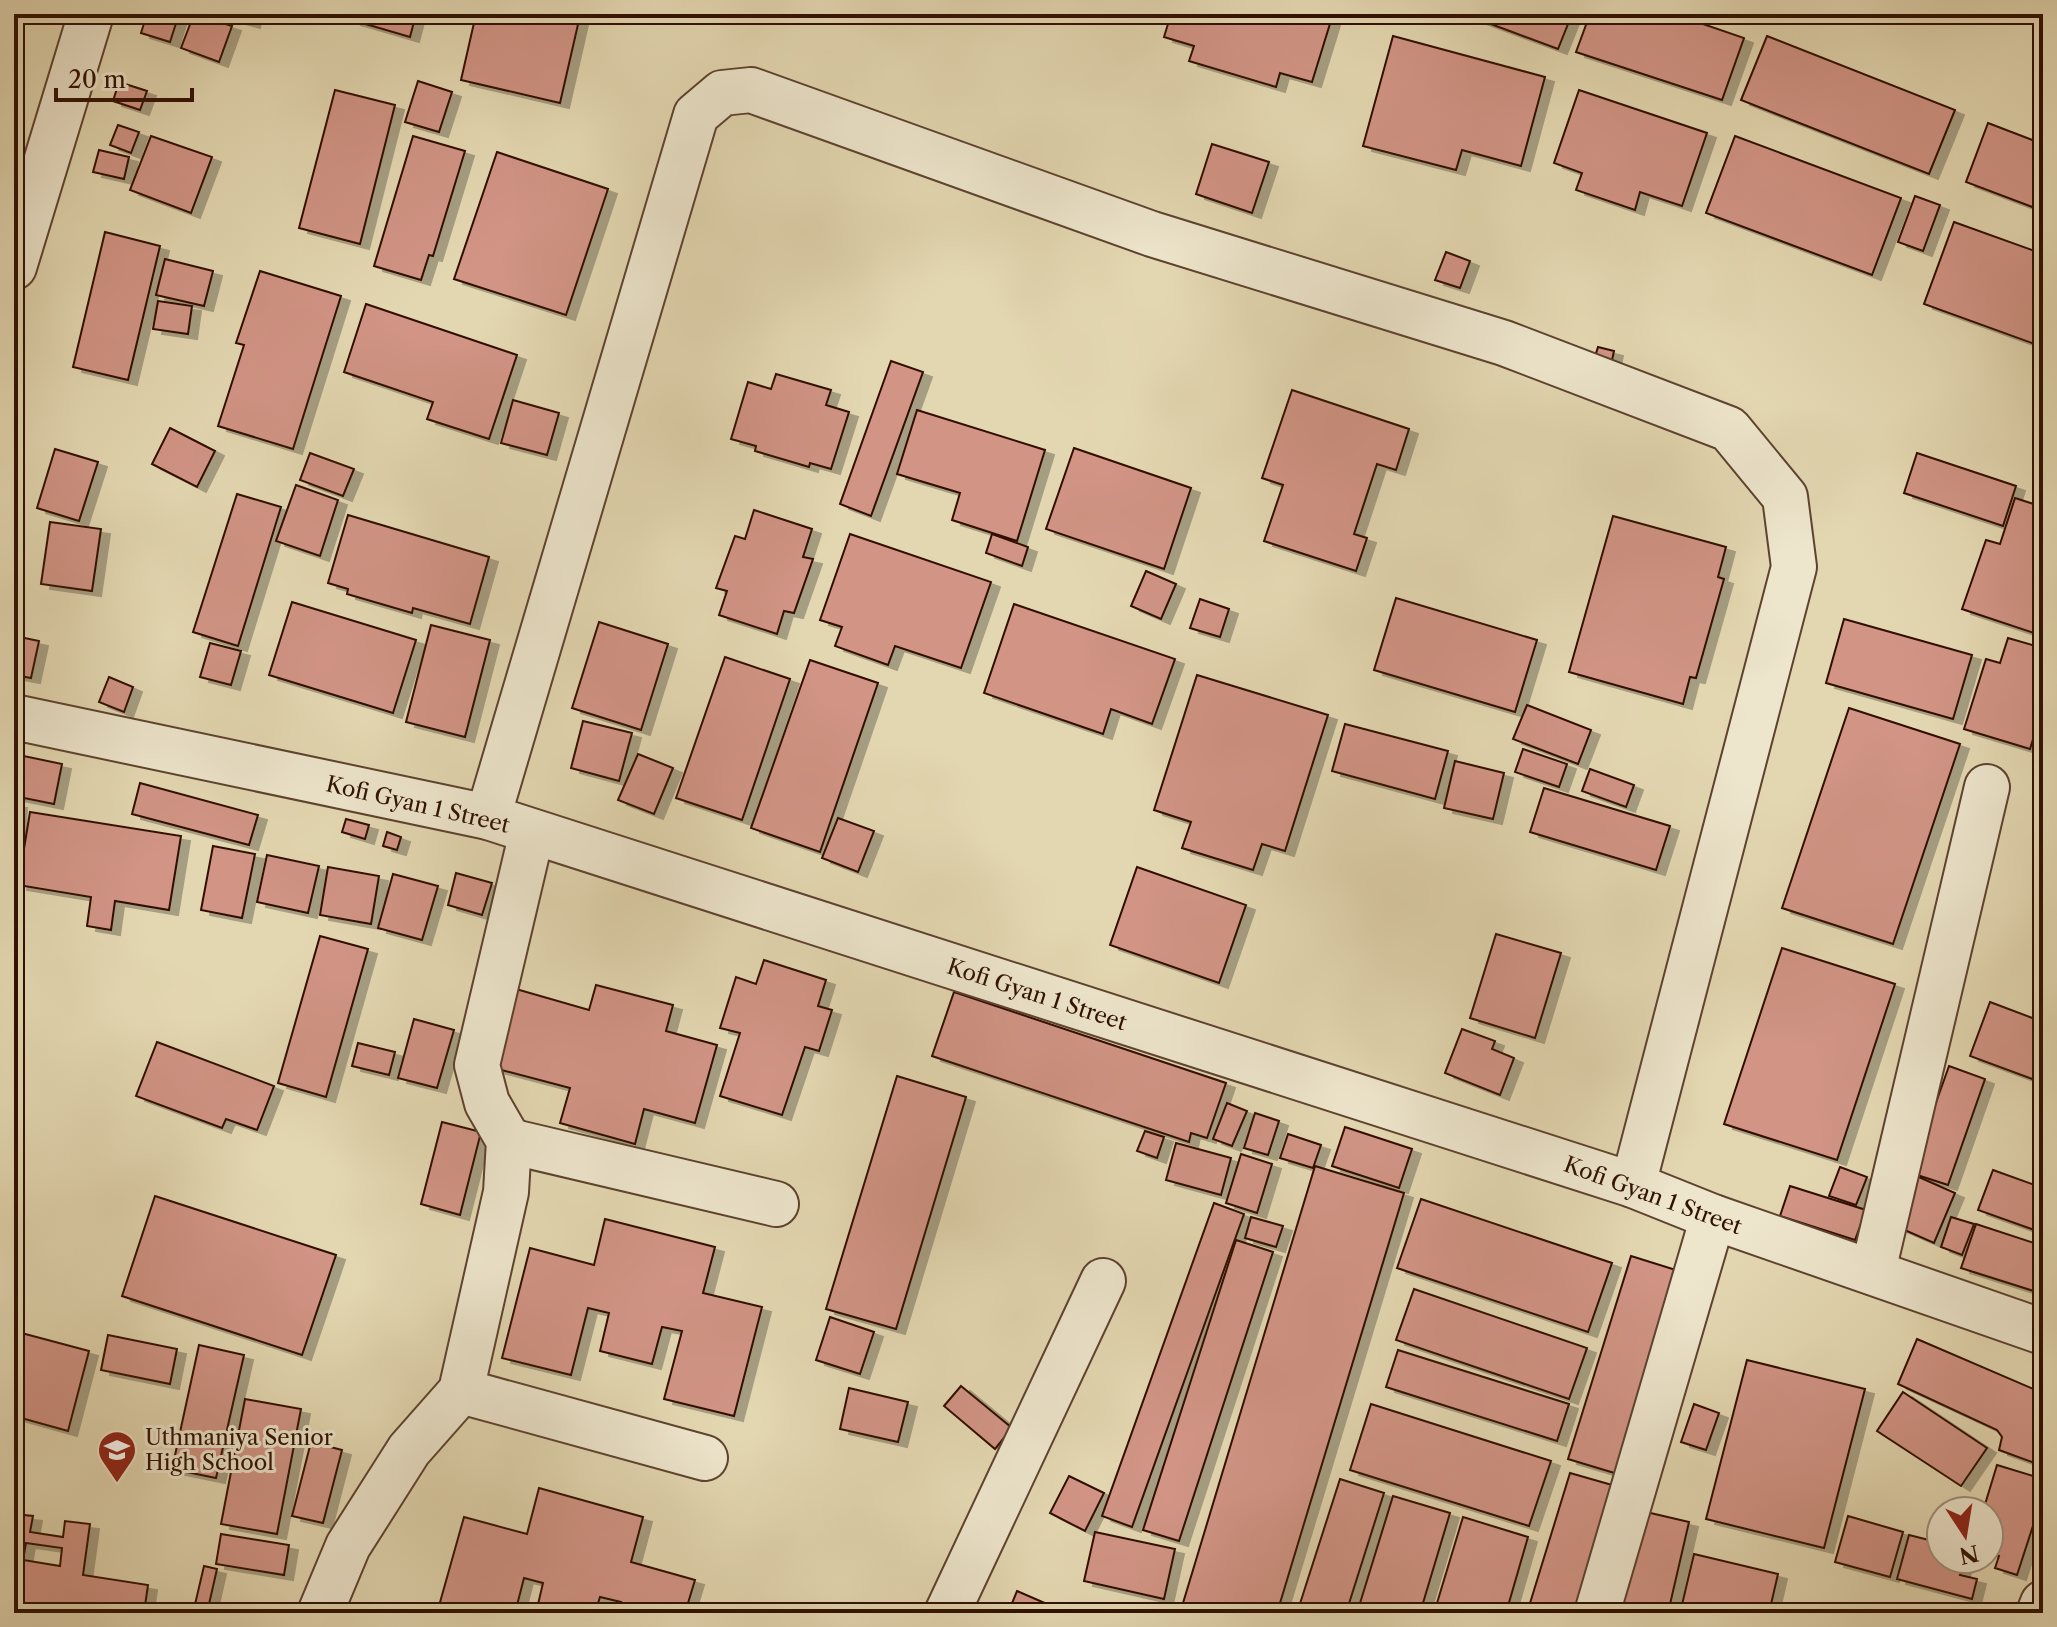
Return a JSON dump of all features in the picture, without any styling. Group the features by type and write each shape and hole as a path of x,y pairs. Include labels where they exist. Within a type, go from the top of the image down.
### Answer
{"street":[{"path":"14,267 91,14"},
{"path":"488,817 696,115 722,93 751,90 1152,234 1504,343 1729,429 1785,497 1794,567 1633,1185"},
{"name":"Kofi Gyan 1 Street","path":"14,717 488,817 1633,1185 1713,1217 2043,1332"},
{"path":"1873,1271 1987,787"},
{"path":"320,1613 348,1546 363,1522 409,1450 461,1391 506,1192 509,1141 487,1103 477,1065 532,832"},
{"path":"509,1141 776,1204"},
{"path":"1597,1613 1713,1217"},
{"path":"947,1613 1103,1281"},
{"path":"461,1391 705,1458"},
{"path":"2039,1613 2043,1603"}],"building":[{"path":"147,14 179,14 170,42 141,33"},
{"path":"194,14 232,26 219,62 181,48"},
{"path":"219,14 253,14 251,23"},
{"path":"354,14 416,14 410,37 352,20"},
{"path":"476,14 552,14 579,20 560,103 461,80"},
{"path":"1171,14 1333,14 1312,82 1280,73 1276,87 1189,61 1194,46 1164,37"},
{"path":"1464,14 1572,14 1558,49"},
{"path":"1590,14 1674,14 1744,38 1722,100 1576,52"},
{"path":"1393,36 1545,77 1521,166 1462,150 1456,170 1363,146"},
{"path":"1767,36 1955,110 1929,174 1741,100"},
{"path":"418,81 452,92 439,132 405,122"},
{"path":"119,82 147,91 140,110 113,101"},
{"path":"335,90 395,105 360,244 299,228"},
{"path":"1579,90 1707,133 1682,206 1640,192 1635,210 1576,190 1582,173 1554,163"},
{"path":"1988,123 2043,144 2043,211 1966,182"},
{"path":"118,125 139,132 131,153 110,145"},
{"path":"151,136 212,157 191,213 130,190"},
{"path":"413,136 465,151 433,256 429,255 421,280 374,266"},
{"path":"1735,136 1901,198 1872,275 1706,213"},
{"path":"1212,144 1269,162 1252,213 1196,194"},
{"path":"99,150 129,157 124,179 93,172"},
{"path":"497,152 608,189 566,315 454,279"},
{"path":"1915,196 1940,205 1923,251 1898,242"},
{"path":"1954,222 2043,254 2043,347 1924,304"},
{"path":"105,232 160,246 128,380 73,367"},
{"path":"1446,252 1470,261 1460,288 1435,280"},
{"path":"165,259 213,271 204,306 156,295"},
{"path":"260,271 341,296 293,449 218,426 244,345 236,343"},
{"path":"158,301 192,306 188,334 153,329"},
{"path":"366,304 517,355 489,439 427,419 433,402 344,372"},
{"path":"1598,347 1614,351 1611,365 1594,360"},
{"path":"891,361 923,372 871,516 840,504"},
{"path":"776,374 831,390 826,405 849,412 831,469 810,463 809,467 755,451 756,446 731,439 748,382 771,389"},
{"path":"1292,390 1409,429 1396,470 1377,464 1354,534 1367,538 1356,571 1264,541 1283,485 1262,478"},
{"path":"513,400 559,413 547,455 501,443"},
{"path":"917,410 1045,450 1017,541 952,520 960,493 897,474"},
{"path":"170,428 215,451 197,487 152,464"},
{"path":"1074,448 1191,488 1164,569 1046,529"},
{"path":"55,449 98,462 79,521 37,508"},
{"path":"310,453 354,469 343,496 300,480"},
{"path":"1917,453 2016,486 2003,526 1904,493"},
{"path":"296,485 338,500 320,556 276,541"},
{"path":"237,494 281,507 238,646 193,632"},
{"path":"2015,498 2043,507 2043,636 1962,609 1986,540 2000,544"},
{"path":"754,510 812,529 803,557 813,559 794,613 784,611 777,634 719,615 727,591 716,588 735,536 745,539"},
{"path":"348,515 489,557 470,624 413,608 412,613 347,594 348,589 328,583"},
{"path":"1613,516 1726,547 1718,577 1724,579 1696,678 1690,677 1683,704 1569,672"},
{"path":"50,522 101,529 92,591 41,584"},
{"path":"850,534 991,582 961,668 895,646 888,665 835,646 842,627 820,620"},
{"path":"992,534 1028,547 1022,566 986,553"},
{"path":"1146,571 1176,584 1161,619 1131,606"},
{"path":"1396,598 1537,640 1515,712 1374,670"},
{"path":"1200,599 1229,609 1220,637 1190,628"},
{"path":"292,602 416,640 393,713 269,675"},
{"path":"1014,604 1175,659 1152,724 1111,709 1103,734 984,693"},
{"path":"1844,619 1972,655 1953,719 1826,683"},
{"path":"599,622 668,644 641,730 572,708"},
{"path":"431,625 490,640 465,737 406,722"},
{"path":"15,636 39,641 31,678 14,675"},
{"path":"2008,638 2043,648 2043,707 2030,749 1964,729 1986,659 2000,663"},
{"path":"210,643 241,651 231,685 200,677"},
{"path":"725,657 790,679 742,820 676,798"},
{"path":"810,660 878,683 820,852 751,828"},
{"path":"1197,675 1328,715 1285,851 1262,844 1253,870 1182,848 1191,822 1154,810"},
{"path":"109,677 133,687 124,712 99,702"},
{"path":"1527,705 1591,730 1578,764 1513,739"},
{"path":"1849,708 1960,744 1893,944 1782,908"},
{"path":"583,721 632,733 619,781 571,768"},
{"path":"1345,724 1448,751 1435,799 1332,771"},
{"path":"1523,749 1567,764 1559,787 1515,772"},
{"path":"14,754 62,764 54,804 14,796"},
{"path":"638,754 673,768 654,814 618,800"},
{"path":"1455,761 1504,773 1493,819 1444,808"},
{"path":"1590,769 1634,785 1626,807 1582,791"},
{"path":"140,783 258,815 249,845 132,814"},
{"path":"1544,788 1670,826 1656,870 1530,832"},
{"path":"14,803 18,803 16,835 14,835"},
{"path":"30,812 181,836 169,910 115,901 111,930 87,926 91,897 18,885"},
{"path":"838,818 874,831 858,872 822,858"},
{"path":"346,819 369,825 365,839 342,832"},
{"path":"387,832 401,837 397,850 383,846"},
{"path":"213,846 255,854 242,918 201,910"},
{"path":"267,855 319,866 308,913 257,902"},
{"path":"328,867 379,876 371,924 320,915"},
{"path":"1137,867 1246,905 1219,983 1110,945"},
{"path":"456,873 492,883 482,915 448,905"},
{"path":"393,874 438,886 422,940 378,928"},
{"path":"1496,934 1561,953 1535,1038 1470,1018"},
{"path":"320,936 368,949 326,1097 278,1083"},
{"path":"1782,948 1895,984 1837,1160 1724,1124"},
{"path":"764,960 826,980 818,1006 832,1010 819,1051 805,1047 782,1115 720,1096 740,1033 720,1028 736,977 756,984"},
{"path":"596,985 673,1005 666,1031 717,1045 695,1123 644,1109 635,1144 560,1123 570,1088 494,1068 516,989 589,1010"},
{"path":"954,992 1226,1083 1207,1138 1191,1133 1189,1142 932,1056"},
{"path":"1990,1002 2043,1022 2043,1083 1970,1056"},
{"path":"414,1019 454,1030 437,1088 398,1078"},
{"path":"1462,1029 1495,1041 1492,1049 1514,1058 1500,1095 1445,1073"},
{"path":"157,1042 274,1086 257,1130 226,1119 222,1128 136,1096"},
{"path":"358,1043 395,1052 389,1075 352,1066"},
{"path":"1949,1066 1985,1079 1948,1185 1911,1173"},
{"path":"897,1076 966,1097 896,1329 826,1309"},
{"path":"1227,1103 1247,1111 1232,1146 1213,1139"},
{"path":"1255,1113 1279,1121 1268,1155 1244,1148"},
{"path":"442,1122 481,1132 460,1215 421,1204"},
{"path":"1345,1127 1412,1149 1399,1188 1332,1166"},
{"path":"1145,1131 1164,1137 1157,1158 1137,1151"},
{"path":"1288,1134 1321,1145 1313,1168 1280,1158"},
{"path":"1176,1143 1231,1158 1221,1195 1166,1180"},
{"path":"1241,1154 1272,1164 1257,1213 1226,1203"},
{"path":"1315,1166 1404,1193 1277,1613 1180,1613"},
{"path":"1840,1167 1867,1177 1856,1205 1829,1196"},
{"path":"1993,1170 2043,1188 2043,1233 1978,1210"},
{"path":"1912,1174 1955,1193 1934,1243 1891,1224"},
{"path":"1790,1186 1866,1210 1855,1240 1780,1216"},
{"path":"155,1196 336,1255 302,1355 122,1296"},
{"path":"1421,1199 1612,1263 1588,1332 1397,1268"},
{"path":"1214,1203 1244,1214 1132,1527 1102,1516"},
{"path":"1251,1217 1283,1226 1276,1247 1245,1238"},
{"path":"1951,1217 1974,1224 1962,1255 1941,1247"},
{"path":"605,1219 715,1247 703,1293 762,1307 734,1416 664,1399 682,1331 662,1327 652,1364 600,1351 609,1313 588,1308 571,1375 502,1358 530,1248 594,1265"},
{"path":"1976,1224 2043,1246 2043,1294 1961,1268"},
{"path":"1236,1240 1273,1252 1179,1541 1143,1530"},
{"path":"1631,1256 1695,1276 1631,1478 1568,1459"},
{"path":"1414,1289 1587,1348 1569,1399 1396,1340"},
{"path":"830,1317 874,1332 860,1374 816,1360"},
{"path":"14,1331 89,1351 68,1431 14,1416"},
{"path":"108,1335 177,1349 170,1384 101,1370"},
{"path":"1917,1339 2038,1391 2043,1397 2043,1466 1999,1450 2002,1437 1997,1430 1898,1384"},
{"path":"199,1345 244,1355 216,1478 172,1469"},
{"path":"1398,1350 1569,1404 1557,1441 1386,1387"},
{"path":"1747,1360 1865,1389 1824,1548 1706,1519"},
{"path":"961,1386 1012,1428 995,1449 944,1406"},
{"path":"849,1388 908,1402 898,1442 840,1429"},
{"path":"1903,1392 1987,1448 1961,1486 1877,1431"},
{"path":"245,1399 301,1409 277,1534 221,1524"},
{"path":"1371,1404 1551,1461 1529,1526 1350,1470"},
{"path":"1694,1404 1719,1413 1706,1450 1681,1442"},
{"path":"311,1442 342,1450 323,1523 292,1516"},
{"path":"1997,1465 2043,1479 2043,1495 2017,1575 2005,1571 2005,1495 1988,1495"},
{"path":"1570,1473 1633,1491 1596,1613 1527,1613"},
{"path":"1069,1476 1104,1493 1085,1531 1050,1513"},
{"path":"1340,1479 1384,1493 1346,1613 1297,1613"},
{"path":"539,1488 643,1517 631,1562 695,1580 685,1613 618,1613 621,1602 600,1597 595,1613 536,1613 543,1583 524,1578 515,1613 437,1613 464,1517 527,1534"},
{"path":"1393,1496 1450,1513 1420,1613 1357,1613"},
{"path":"1642,1511 1689,1522 1668,1613 1618,1613"},
{"path":"14,1514 33,1516 30,1532 63,1537 65,1521 90,1524 83,1575 148,1585 144,1613 14,1613","holes":["26,1543 62,1548 60,1566 23,1560"]},
{"path":"1848,1516 1903,1532 1890,1577 1835,1562"},
{"path":"1463,1517 1528,1537 1506,1613 1434,1613"},
{"path":"1095,1532 1175,1549 1164,1599 1084,1581"},
{"path":"221,1534 289,1545 284,1575 216,1564"},
{"path":"1909,1535 1925,1539 1925,1575 1960,1575 1977,1579 1972,1599 1897,1579"},
{"path":"1694,1554 1778,1574 1769,1613 1680,1613"},
{"path":"204,1566 217,1569 207,1613 193,1613"},
{"path":"1017,1591 1054,1607 1051,1613 1008,1613"}],"place":[{"name":"Uthmaniya Senior High School","path":"117,1484"}]}
